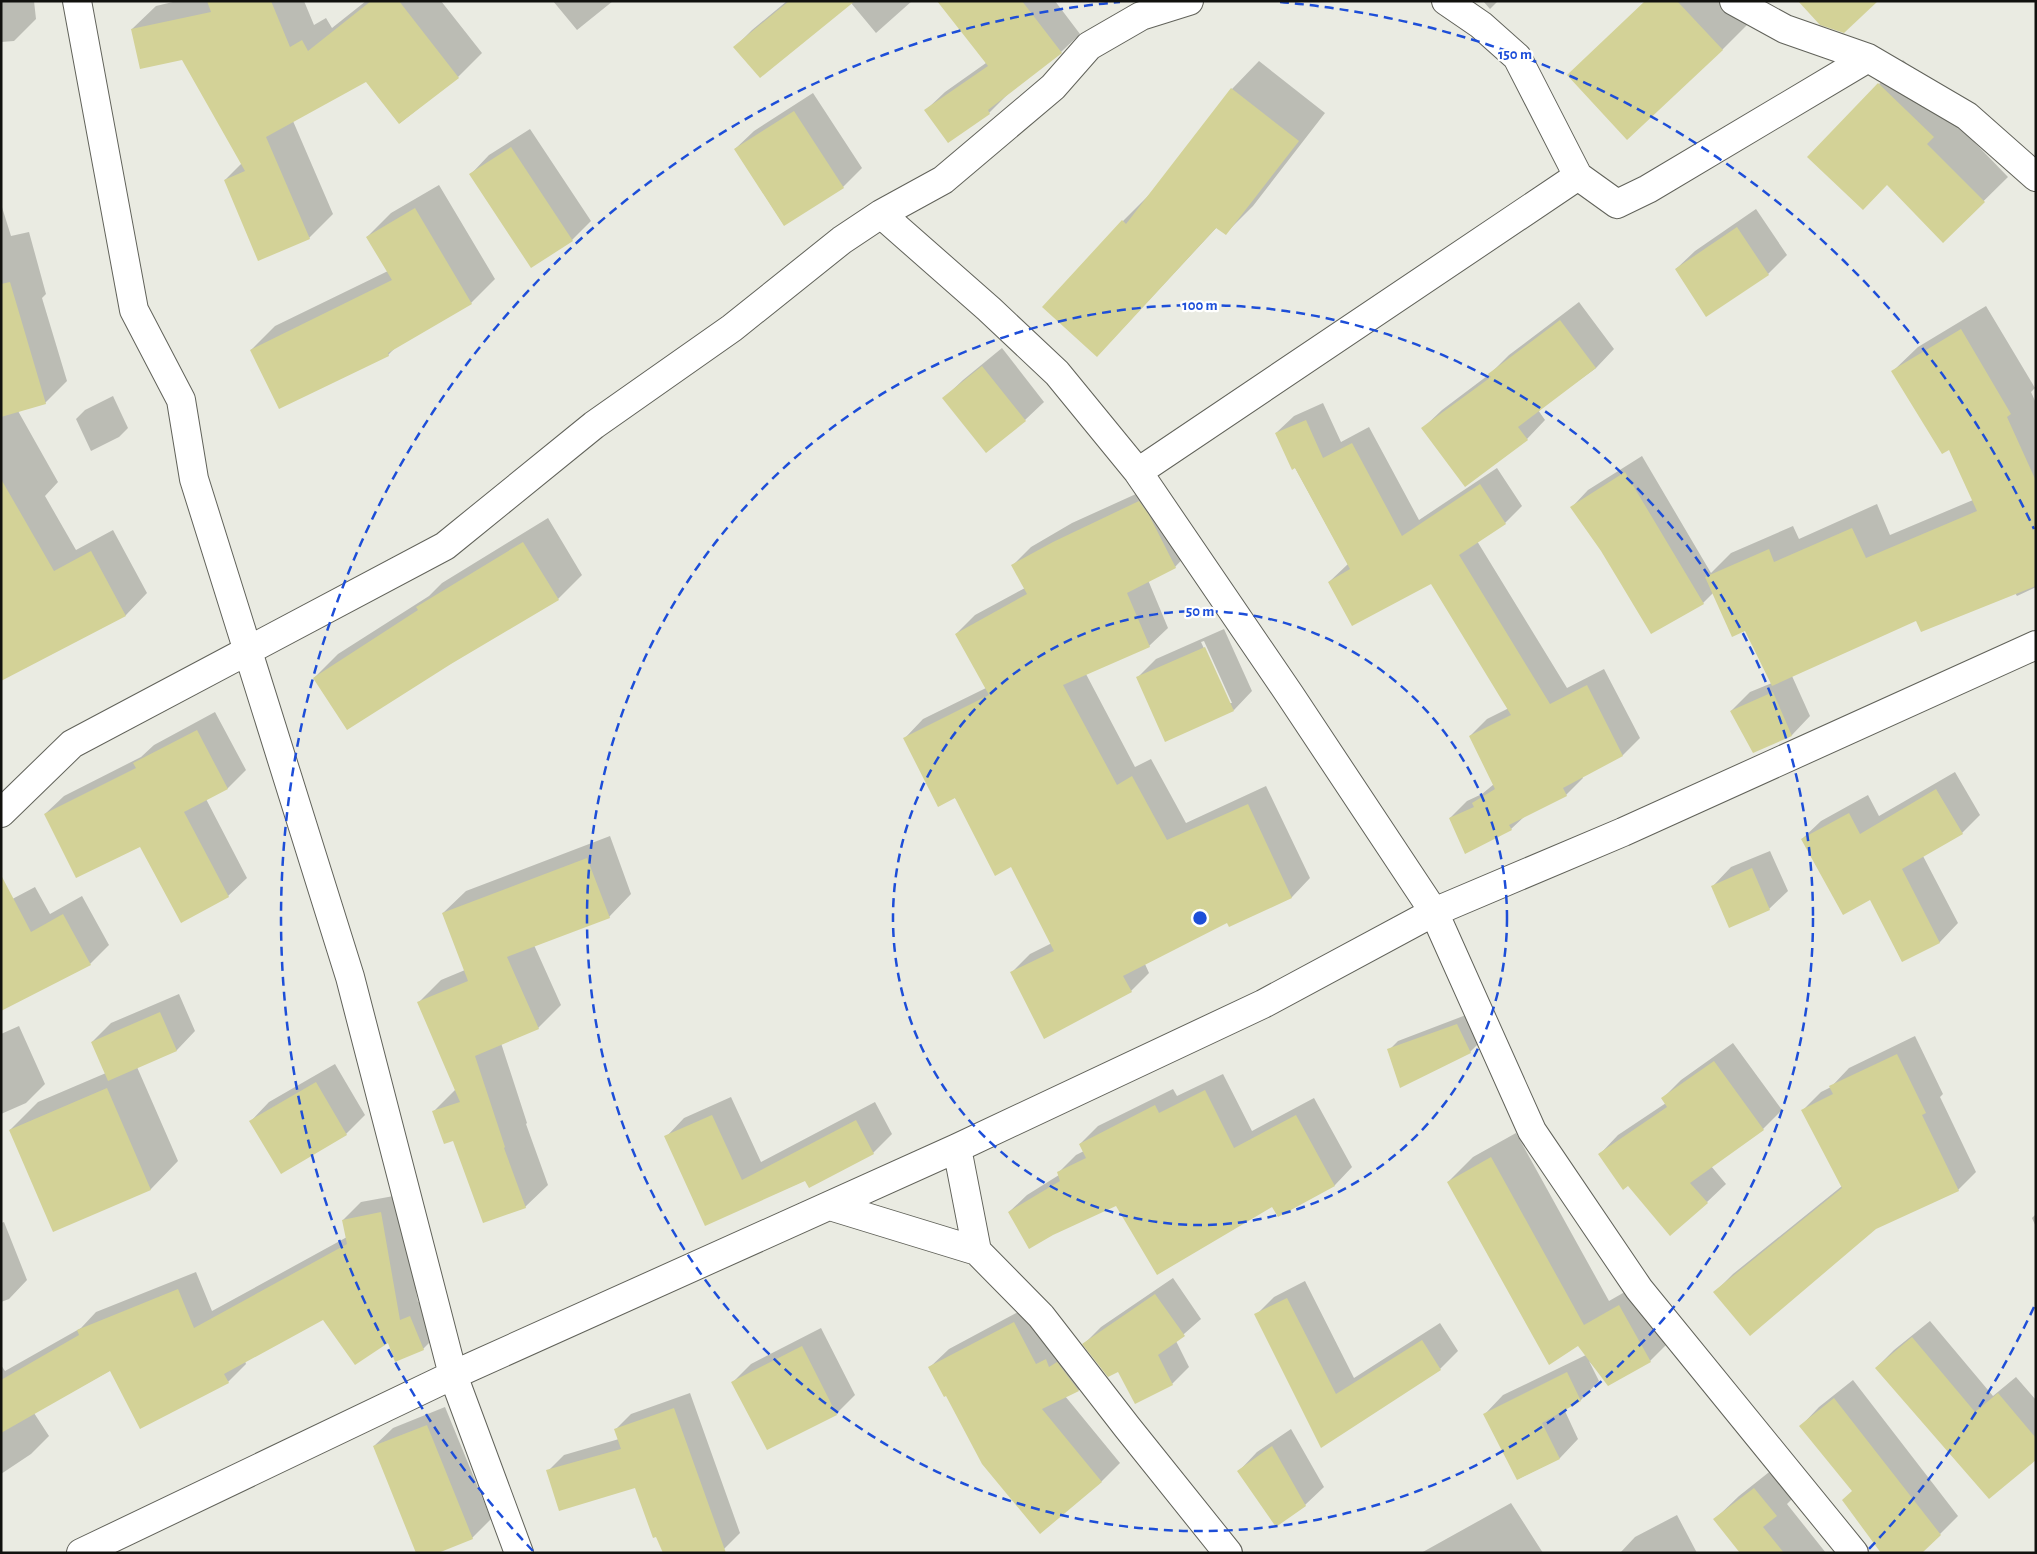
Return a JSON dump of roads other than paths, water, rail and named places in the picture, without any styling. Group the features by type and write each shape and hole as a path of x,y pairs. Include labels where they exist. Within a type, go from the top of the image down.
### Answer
{"street":[{"path":"77,1 134,310 181,400 194,479 350,977 453,1375 519,1553"},
{"path":"1,812 72,744 249,652 445,546 594,425 732,328 842,240 882,214 942,180 1053,87 1089,46 1141,16 1189,1"},
{"path":"1446,1 1481,25 1517,57 1578,176 1617,204 1648,189 1868,58"},
{"path":"1734,1 1785,29 1868,58 1967,116 2036,177"},
{"path":"1138,472 1578,176"},
{"path":"882,214 989,309 1057,373 1138,472 1290,695 1434,912 1532,1131 1639,1289 1854,1553"},
{"path":"81,1553 453,1375 957,1148 1263,1004 1434,912 1623,832 2036,645"},
{"path":"957,1148 978,1251"},
{"path":"830,1206 978,1251 1041,1316 1127,1428 1228,1553"}]}
